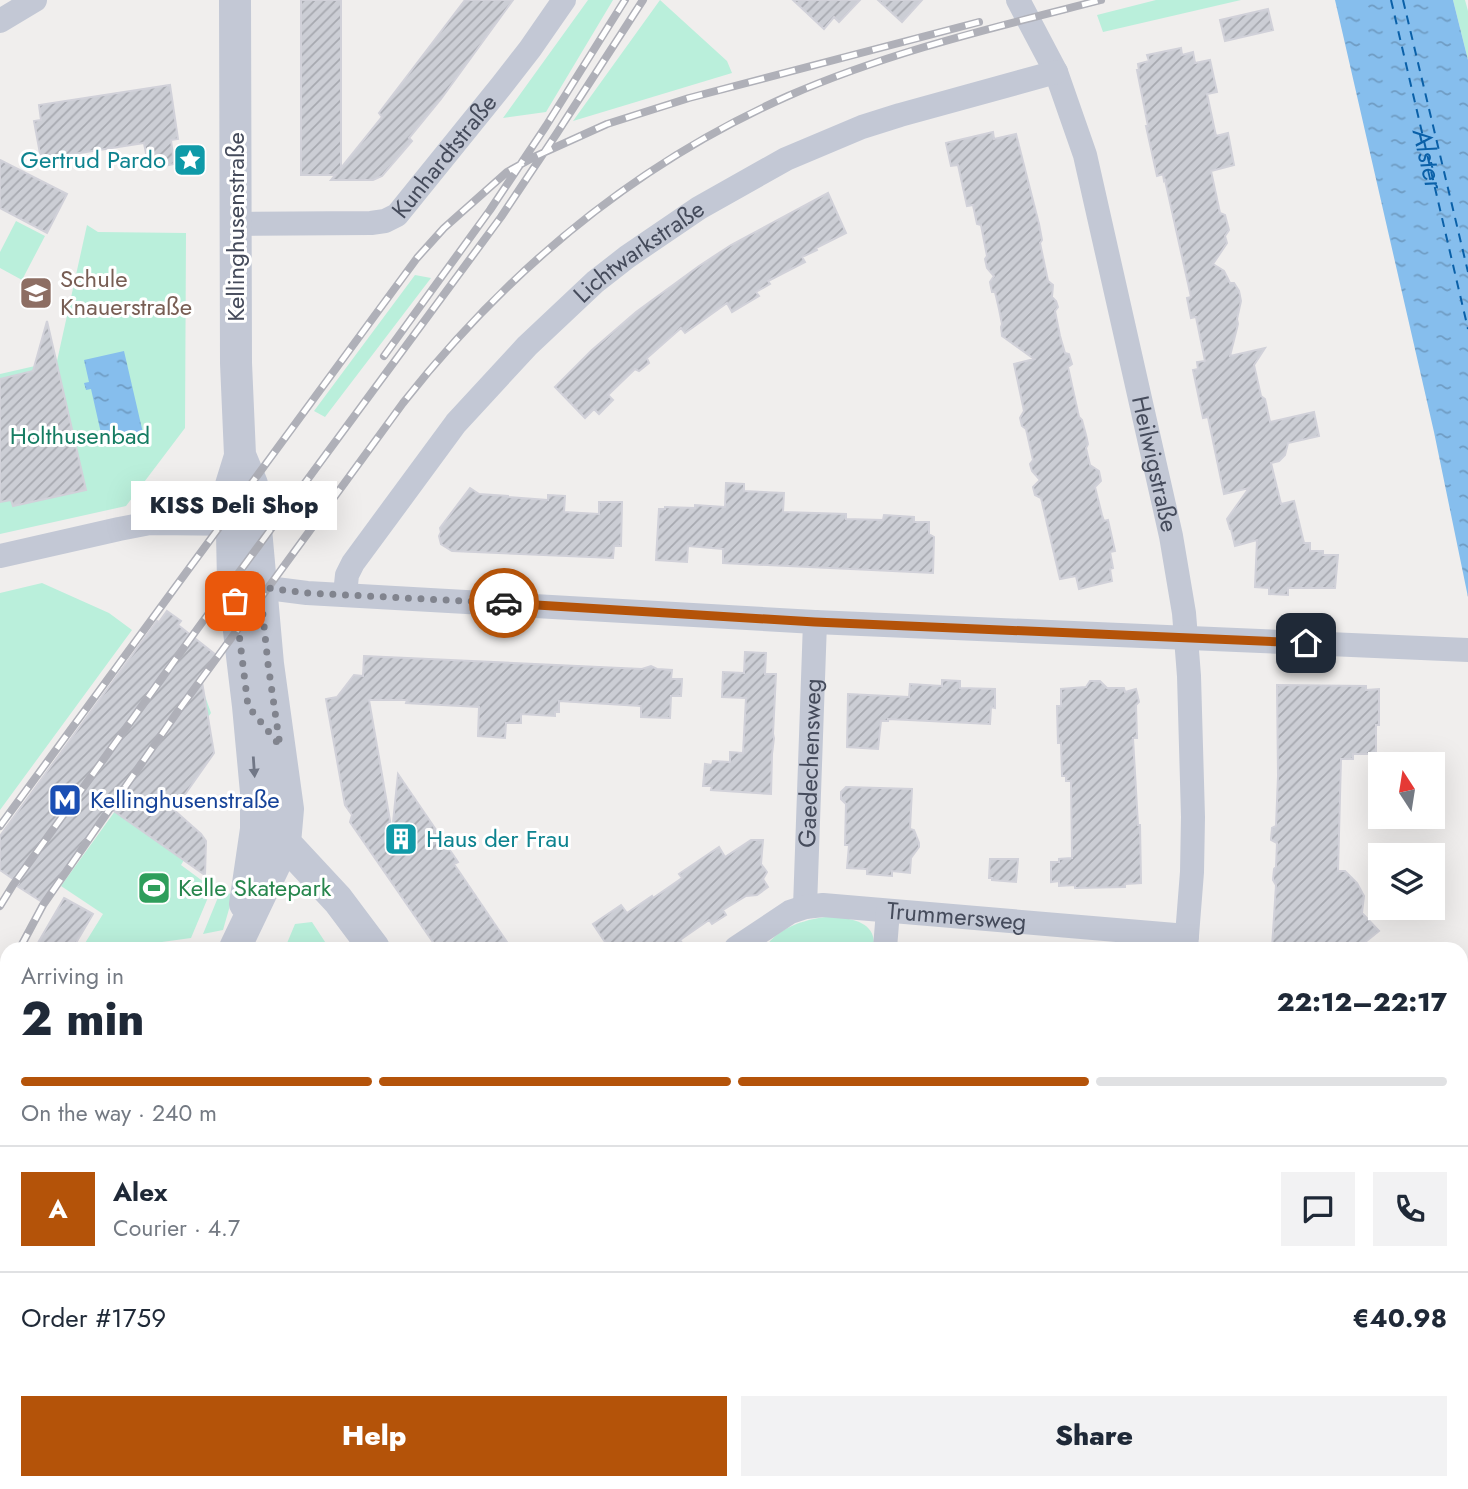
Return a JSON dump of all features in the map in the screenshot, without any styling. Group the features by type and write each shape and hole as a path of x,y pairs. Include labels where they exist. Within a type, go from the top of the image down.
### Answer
{"street":[{"path":"0,21 35,0"},
{"name":"Kellinghusenstraße","path":"235,0 236,363 240,454 231,485 243,524 247,584"},
{"name":"Kunhardtstraße","path":"236,224 378,223 397,215 509,76 564,0"},
{"name":"Heilwigstraße","path":"1017,0 1056,72 1090,175 1171,536 1189,676 1193,813 1192,872 1186,942"},
{"name":"Lichtwarkstraße","path":"345,594 347,575 353,563 456,423 527,346 595,282 627,257 699,208 786,159 862,127 1056,72"},
{"path":"0,556 150,523 243,524"},
{"path":"247,584 298,592 815,622 1468,650"},
{"path":"247,584 248,706 256,792 256,829 270,859 338,900 369,942"},
{"path":"238,942 288,809 268,664 247,584"},
{"name":"Gaedechensweg","path":"805,907 815,622"},
{"path":"248,706 280,746"},
{"name":"Trummersweg","path":"745,942 790,912 823,905 1186,942"},
{"path":"885,942 888,911"}],"green space":[{"path":"588,0 613,0 546,112 503,118"},
{"path":"660,0 727,61 732,73 573,121"},
{"path":"1156,0 1241,0 1103,32 1097,15"},
{"path":"1453,0 1465,0 1468,11 1468,60"},
{"path":"16,221 45,236 22,280 0,268 0,252"},
{"name":"Holthusenbad","path":"87,225 98,232 186,233 185,428 126,506 0,534 0,374 57,361"},
{"path":"415,275 431,278 325,417 314,411"},
{"path":"42,583 109,613 132,630 0,810 0,593"},
{"path":"201,692 211,713 132,823 184,860 181,865 212,888 191,938 162,942 86,942 103,914 61,886"},
{"path":"221,890 233,895 223,930 203,934"},
{"path":"834,916 856,921 868,928 874,942 769,942 787,929 814,919"},
{"path":"312,922 325,942 288,942 295,924"}],"water":[{"name":"Alster","path":"1335,0 1453,0 1468,60 1468,597 1434,432"},
{"path":"124,351 143,433 103,442 91,389 86,390 84,383 89,382 84,360"}],"building":[{"path":"301,0 341,0 341,168 382,117 379,113 465,0 513,0 409,138 412,141 382,176 373,180 331,180 335,175 301,175"},
{"path":"793,0 860,0 839,22 834,17 824,29"},
{"path":"878,0 922,0 902,22"},
{"path":"1268,9 1273,30 1225,41 1220,20"},
{"path":"1181,48 1182,55 1193,52 1195,63 1210,60 1217,92 1207,94 1216,136 1228,133 1234,165 1211,171 1220,213 1225,215 1229,230 1225,236 1227,243 1213,264 1224,271 1230,283 1234,283 1241,301 1230,356 1265,348 1254,365 1270,422 1314,412 1319,436 1288,443 1285,455 1279,461 1271,463 1281,504 1294,501 1304,543 1310,543 1310,551 1323,551 1323,555 1338,555 1335,588 1288,588 1288,595 1269,594 1269,588 1255,587 1257,540 1235,546 1227,519 1249,488 1224,494 1208,417 1203,418 1193,370 1198,369 1197,362 1205,361 1196,317 1191,318 1187,298 1191,297 1165,180 1163,174 1157,176 1137,70 1138,64 1149,61 1147,55"},
{"path":"170,85 178,139 171,140 174,164 149,169 144,143 41,159 34,121 41,120 39,105"},
{"path":"993,132 994,139 1016,134 1039,224 1048,281 1053,285 1052,297 1058,307 1055,311 1060,336 1065,353 1069,354 1072,364 1068,367 1079,417 1086,435 1090,465 1099,471 1101,481 1095,487 1104,521 1108,520 1115,551 1110,552 1112,581 1079,589 1076,576 1060,579 1041,498 1035,495 1033,487 1040,480 1030,464 1033,460 1026,429 1020,418 1024,411 1014,364 1034,359 1002,336 999,309 990,282 994,276 987,268 981,225 977,224 973,205 967,206 958,165 951,166 946,143"},
{"path":"0,160 67,194 47,233 0,208"},
{"path":"828,193 846,233 802,257 805,262 768,281 770,284 756,292 759,296 732,312 727,303 685,333 681,328 647,358 649,363 639,371 635,369 608,395 613,400 599,414 594,409 585,418 555,387 636,312 699,266 731,245"},
{"path":"47,321 86,490 13,506 11,500 0,502 0,379 33,371"},
{"path":"726,483 744,484 744,491 784,493 783,512 846,514 846,519 883,520 884,515 914,517 914,522 929,522 929,534 934,537 933,573 723,563 723,549 688,546 687,562 656,560 659,509 695,508 695,505 725,507"},
{"path":"470,488 479,494 508,497 548,500 548,495 565,496 564,512 599,514 599,502 622,502 621,546 614,546 613,558 452,551 441,544 440,528"},
{"path":"167,611 181,621 178,625 216,655 201,676 214,753 174,810 206,841 205,875 108,807 42,902 17,886 19,883 0,870 0,836"},
{"path":"745,652 766,653 765,674 776,674 771,794 711,790 712,786 703,786 705,764 712,765 713,761 730,762 730,752 743,753 746,698 722,697 723,672 744,673"},
{"path":"364,656 642,669 651,666 672,670 671,679 682,679 681,696 671,696 670,718 641,717 641,706 559,701 559,712 555,712 555,716 521,714 521,723 506,723 505,738 478,736 479,707 406,703 407,700 369,700 392,832 398,774 458,862 454,864 507,942 433,942 350,822 352,815 345,805 326,699 337,697 354,675 363,676"},
{"path":"942,680 960,681 960,688 995,689 995,708 991,707 990,724 888,719 881,721 878,749 847,747 848,694 909,697 910,684 942,686"},
{"path":"1090,681 1100,681 1107,688 1124,688 1125,692 1136,689 1139,702 1136,705 1137,738 1133,738 1140,825 1141,883 1125,884 1125,887 1075,888 1075,885 1059,886 1059,881 1051,882 1051,862 1072,858 1071,781 1066,781 1066,776 1062,776 1057,706 1061,706 1061,689 1086,687"},
{"path":"1277,685 1366,686 1366,690 1379,689 1376,752 1353,754 1353,759 1341,759 1338,871 1345,871 1357,883 1364,896 1362,913 1379,931 1365,942 1272,942 1276,885 1273,880 1277,843 1271,840 1272,828 1276,826"},
{"path":"846,787 912,789 910,829 914,830 919,847 911,858 910,873 892,871 892,876 867,874 867,869 847,868 849,845 845,845 846,804 841,799 841,792"},
{"path":"751,840 763,840 761,864 767,872 763,879 768,887 757,895 746,896 723,910 726,915 712,924 709,920 680,940 682,942 605,942 593,924 621,905 627,913 652,896 653,898 682,878 679,874 719,847 725,857"},
{"path":"990,859 1018,859 1016,882 989,878"},
{"path":"64,898 93,914 77,942 38,942"}],"ferry route":[{"path":"1391,0 1468,329"},
{"path":"1403,0 1468,272"}],"railway":[{"path":"384,356 490,210 625,0"},
{"path":"0,906 198,628 501,217 643,0"},
{"path":"23,942 43,905 178,711 403,403 485,309 530,266 576,226 625,189 731,124 788,96 903,53 1101,0"},
{"path":"0,826 417,258 444,228 507,172 607,124 689,98 979,22"}],"way so far":[{"path":"235,601 248,706 280,746 260,587 307,593 504,603"}],"place":[{"name":"Gertrud Pardo","path":"190,160"},
{"name":"Schule Knauerstraße","path":"36,293"},
{"name":"KISS Deli Shop","path":"235,601"},
{"name":"Kellinghusenstraße","path":"65,800"},
{"name":"Haus der Frau","path":"401,839"},
{"name":"Kelle Skatepark","path":"154,888"}],"route":[{"path":"504,603 815,622 1306,643"}]}
